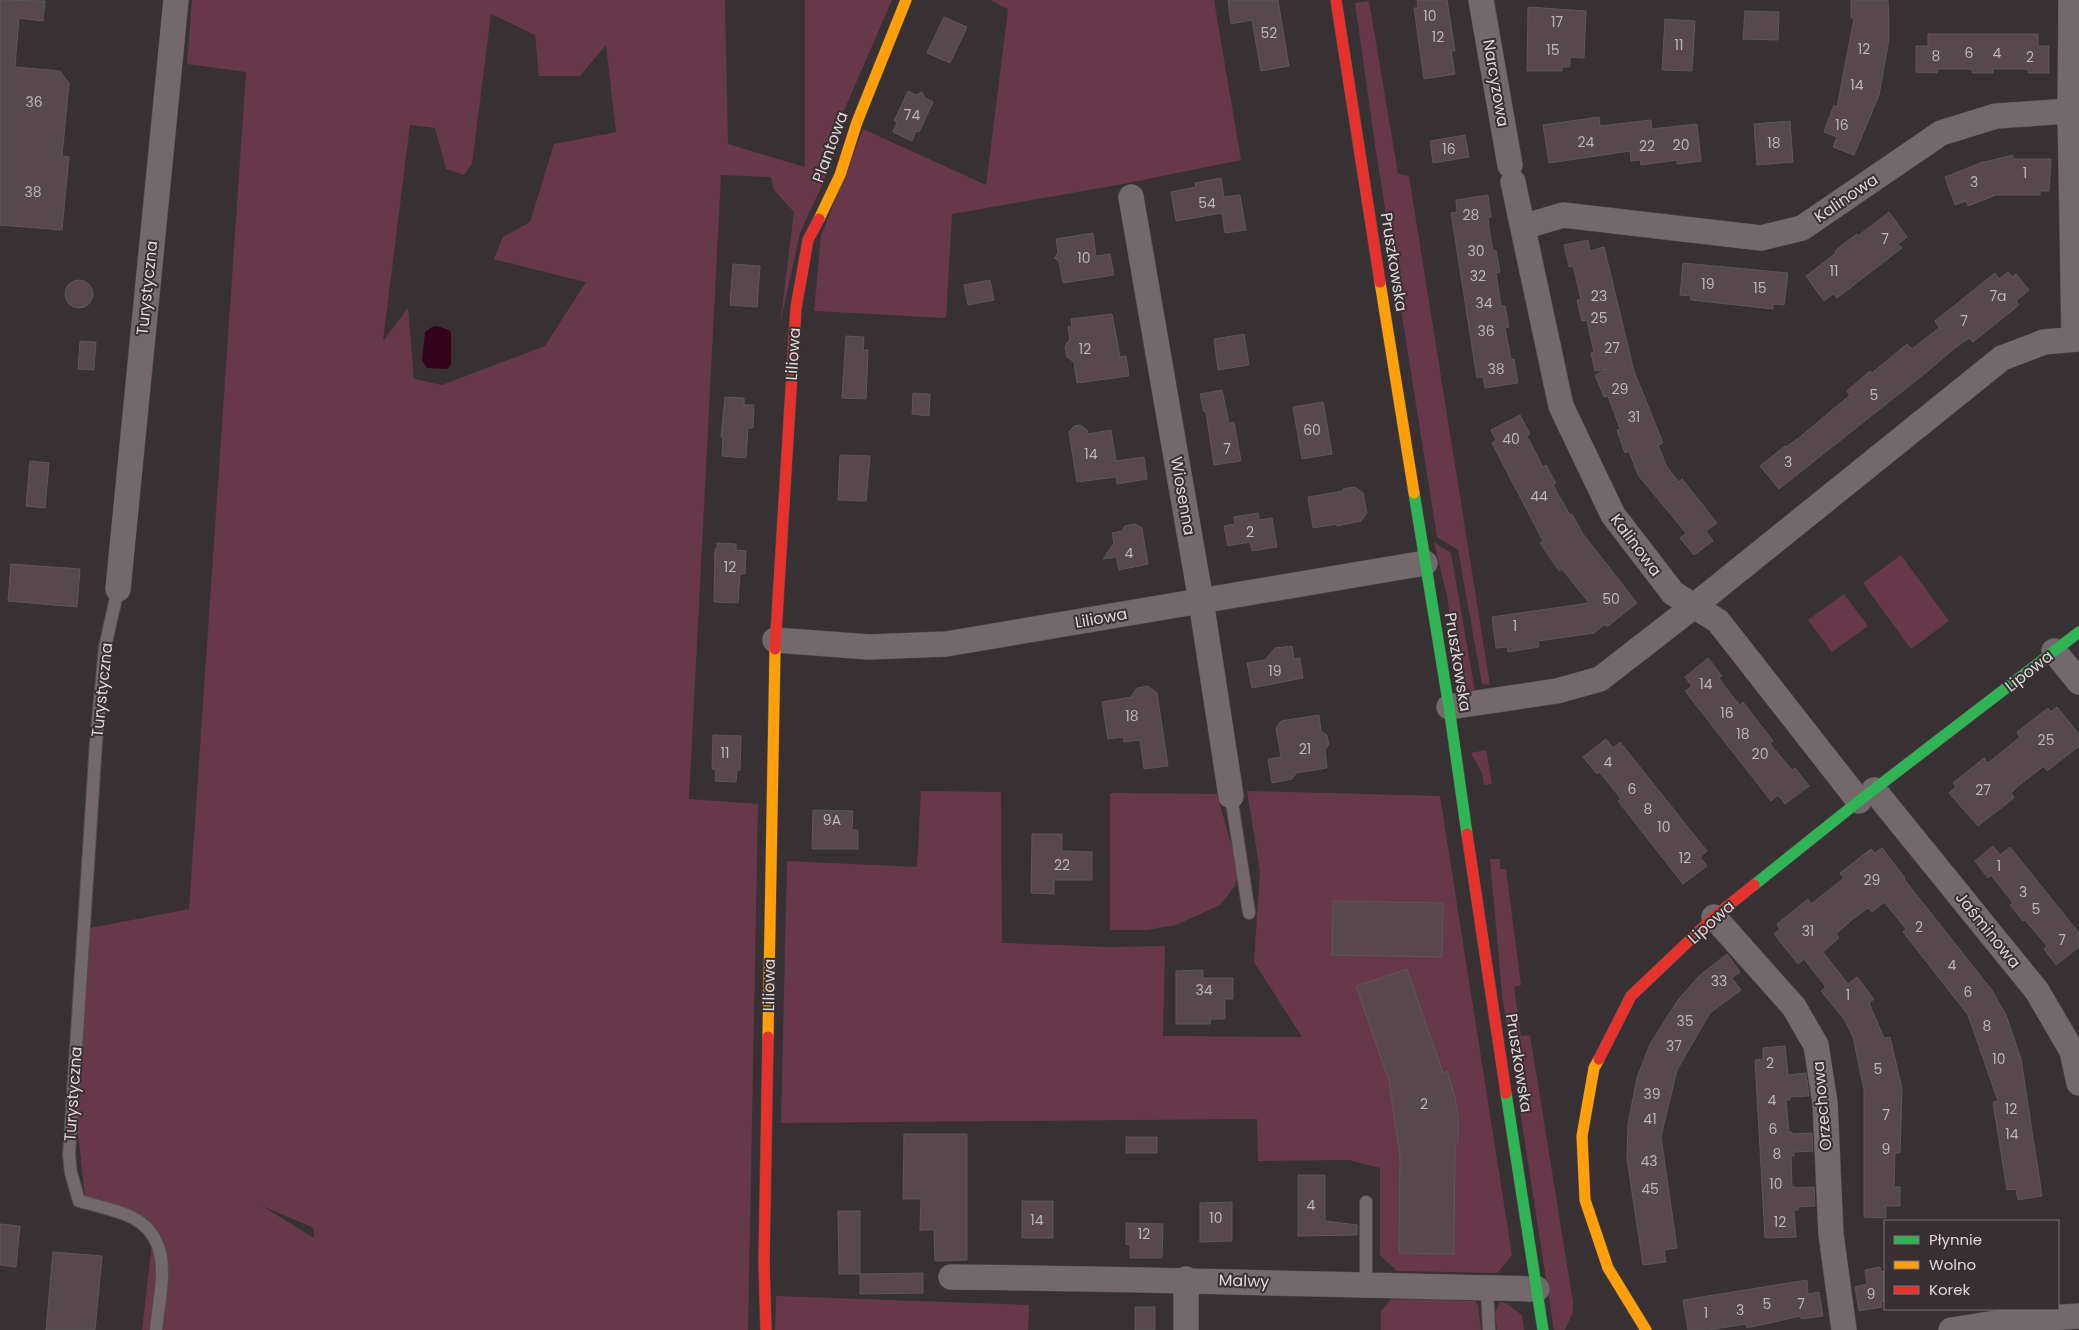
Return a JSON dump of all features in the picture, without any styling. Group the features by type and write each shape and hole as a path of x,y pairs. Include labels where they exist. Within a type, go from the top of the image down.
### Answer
{"street":[{"name":"Turystyczna","path":"118,590 176,0"},
{"name":"Plantowa","path":"796,308 808,240 840,175 857,122 906,0"},
{"name":"Pruszkowska","path":"1336,0 1449,707 1463,810 1543,1330"},
{"name":"Narcyzowa","path":"1481,0 1512,174"},
{"path":"1449,707 1557,691 1600,679 1694,606 2002,358 2044,342 2076,339 2070,111 2071,0"},
{"name":"Kalinowa","path":"1523,227 1563,215 1761,238 1802,228 1941,133 1996,116 2070,111"},
{"name":"Kalinowa","path":"1512,174 1561,406 1613,515 1673,593 1718,621 1866,796"},
{"name":"Wiosenna","path":"1131,197 1201,601 1231,796"},
{"name":"Liliowa","path":"766,1330 764,1252 775,640 796,308"},
{"name":"Liliowa","path":"775,640 869,647 912,647 946,644 1425,563"},
{"name":"Lipowa","path":"1646,1330 1608,1268 1585,1200 1582,1136 1594,1068 1631,996 1714,917 1866,796 2079,632"},
{"path":"2054,651 2079,682"},
{"name":"Jaśminowa","path":"1866,796 2037,991 2076,1051 2079,1083"},
{"name":"Orzechowa","path":"1714,917 1794,1007 1816,1045 1824,1103 1831,1234 1844,1330"},
{"name":"Malwy","path":"951,1276 1186,1279 1366,1286 1537,1289"},
{"path":"1186,1279 1186,1330"},
{"path":"1951,1330 2016,1325 2079,1316"}],"lane":[{"name":"Turystyczna","path":"118,590 105,647 96,742 69,1156 71,1173 79,1201 129,1216 143,1224 155,1237 160,1246 162,1267 156,1330"},
{"path":"1231,796 1249,913"},
{"path":"1366,1202 1366,1286"},
{"path":"1487,1288 1489,1330"}],"shaded area":[{"path":"192,0 725,0 728,144 805,167 805,0 892,0 839,122 824,181 800,233 780,324 794,212 774,190 771,177 721,175 689,799 758,804 748,1330 142,1330 153,1235 85,1197 75,1107 90,928 189,909 246,72 187,64","holes":["491,14 535,35 539,76 580,76 606,45 616,132 554,144 530,222 503,237 494,259 586,282 545,346 442,385 414,379 408,308 383,341 410,125 435,128 446,169 464,175 472,164","262,1206 314,1228 314,1238"]},
{"path":"990,0 1214,0 1241,160 1118,185 952,214 946,318 814,311 821,236 863,129 986,185 1008,9"},
{"path":"1369,1 1398,174 1409,176 1490,685 1482,684 1458,550 1437,537 1375,145 1355,3"},
{"path":"437,326 449,330 451,333 451,364 448,369 427,368 422,360 425,332"},
{"path":"1434,542 1451,553 1475,691 1469,690 1459,680 1447,596"},
{"path":"1901,555 1949,621 1911,649 1863,583"},
{"path":"1844,594 1868,626 1832,652 1808,620"},
{"path":"1486,750 1492,784 1484,785 1482,773 1471,753"},
{"path":"921,791 1001,792 1002,943 1109,947 1165,946 1163,1036 1302,1037 1254,962 1260,871 1247,791 1440,796 1512,1255 1497,1273 1397,1271 1380,1255 1380,1168 1349,1160 1258,1161 1257,1119 781,1123 787,861 917,867"},
{"path":"1110,793 1217,794 1239,872 1235,886 1220,905 1176,925 1147,930 1110,930"},
{"path":"1490,859 1500,859 1500,869 1506,869 1521,985 1514,987 1521,1036 1530,1035 1573,1302 1573,1312 1565,1330 1554,1330 1502,994"},
{"path":"776,1296 1029,1305 1028,1330 775,1330"},
{"path":"1391,1299 1475,1301 1478,1305 1481,1330 1381,1330 1381,1311"},
{"path":"1500,1302 1507,1304 1522,1315 1524,1330 1497,1330 1495,1314"}],"building":[{"path":"0,0 45,1 43,21 19,18 15,67 60,71 69,83 62,156 69,157 62,230 0,225"},
{"path":"1228,0 1278,0 1289,66 1261,71 1252,20 1231,24"},
{"path":"1417,0 1447,0 1455,51 1451,51 1455,74 1424,79 1414,8 1418,8"},
{"path":"1851,0 1888,0 1889,18 1889,40 1879,95 1854,155 1833,147 1837,137 1824,132 1834,105 1837,107 1854,18 1851,18"},
{"path":"1528,7 1586,11 1584,58 1570,57 1570,67 1562,67 1562,71 1527,71"},
{"path":"1745,11 1779,12 1778,40 1743,39"},
{"path":"944,17 967,27 950,63 927,53"},
{"path":"1665,19 1695,21 1692,71 1662,70"},
{"path":"1928,34 2038,34 2038,46 2049,46 2049,73 2028,73 2028,69 1993,69 1993,73 1972,73 1972,69 1938,69 1937,73 1916,72 1916,46 1928,46"},
{"path":"908,91 916,95 922,92 925,98 933,102 919,132 916,131 912,141 893,132 897,122 894,121"},
{"path":"1599,117 1600,126 1651,120 1652,129 1697,124 1701,161 1677,164 1677,160 1641,165 1640,160 1631,161 1630,151 1549,163 1543,125"},
{"path":"1790,121 1793,162 1757,165 1754,124"},
{"path":"1465,135 1469,157 1433,163 1430,141"},
{"path":"2013,155 2013,159 2051,159 2049,191 2040,191 2040,195 1996,195 1968,206 1966,201 1955,205 1945,177 1980,163"},
{"path":"1221,178 1224,197 1240,195 1246,230 1225,233 1222,213 1176,221 1171,192 1196,187 1195,183"},
{"path":"1488,195 1491,217 1488,218 1490,234 1493,251 1496,250 1500,272 1496,273 1501,306 1505,306 1509,327 1505,328 1511,360 1514,359 1518,383 1485,388 1483,377 1477,378 1451,213 1457,212 1456,200"},
{"path":"1889,212 1907,237 1898,244 1902,248 1837,298 1833,294 1824,301 1806,276 1836,253 1835,251 1846,242 1857,234 1858,236"},
{"path":"1093,233 1096,256 1110,254 1114,275 1063,283 1059,261 1054,258 1058,253 1056,239"},
{"path":"1588,240 1590,251 1604,247 1634,371 1663,443 1658,445 1667,467 1679,482 1682,479 1717,523 1706,531 1713,541 1694,555 1680,538 1686,533 1638,475 1629,451 1625,453 1617,430 1620,429 1608,396 1604,397 1595,375 1607,369 1595,371 1591,353 1594,352 1587,320 1582,321 1577,300 1581,299 1573,266 1569,267 1564,245"},
{"path":"1683,263 1788,273 1784,305 1773,304 1773,309 1691,300 1691,296 1680,295"},
{"path":"733,264 760,266 757,307 730,305"},
{"path":"2008,272 2012,277 2016,274 2029,290 2016,301 2019,305 1973,342 1969,338 1955,348 1779,489 1760,466 1785,446 1800,437 1850,395 1847,391 1870,371 1872,373 1907,344 1912,349 1939,328 1935,321 1995,273 1999,279"},
{"path":"79,280 89,284 93,294 89,304 79,308 69,304 65,294 69,284"},
{"path":"990,280 994,300 968,305 964,285"},
{"path":"1112,314 1120,357 1126,356 1129,376 1077,383 1074,362 1067,357 1065,346 1070,339 1068,327 1072,326 1071,319"},
{"path":"1244,334 1249,365 1218,370 1214,339"},
{"path":"846,336 864,337 863,350 868,350 866,399 842,398"},
{"path":"80,341 96,342 94,370 78,369"},
{"path":"1222,390 1229,423 1234,422 1241,461 1214,465 1206,412 1204,412 1200,394"},
{"path":"913,393 930,394 929,416 912,414"},
{"path":"725,397 744,398 744,405 754,405 753,428 748,428 746,458 722,456 723,437 721,437"},
{"path":"1323,402 1332,454 1302,459 1293,407"},
{"path":"1520,415 1530,434 1527,436 1543,467 1546,465 1556,483 1553,485 1570,515 1572,514 1583,534 1637,603 1607,627 1605,624 1594,633 1538,641 1539,647 1508,652 1507,647 1496,648 1492,617 1589,603 1562,569 1559,571 1540,543 1543,541 1492,443 1496,440 1491,430"},
{"path":"1080,425 1087,430 1088,434 1111,430 1116,461 1144,457 1147,479 1117,484 1116,477 1077,482 1069,432 1074,426"},
{"path":"840,455 870,456 866,501 838,500"},
{"path":"30,461 49,463 45,508 26,506"},
{"path":"1355,487 1363,493 1367,513 1361,521 1313,528 1308,497"},
{"path":"1258,513 1259,520 1272,518 1277,547 1252,551 1250,542 1228,546 1224,526 1235,524 1234,517"},
{"path":"1135,524 1142,528 1148,564 1119,570 1116,557 1103,559 1114,543 1112,533 1122,531 1125,526"},
{"path":"717,543 736,544 736,550 746,551 745,574 740,574 738,603 714,602 715,549 717,549"},
{"path":"11,564 80,569 77,607 8,601"},
{"path":"1292,646 1294,659 1300,658 1303,678 1252,688 1247,663 1265,660 1275,648"},
{"path":"1708,658 1722,676 1719,678 1729,692 1740,705 1743,702 1773,741 1770,744 1792,770 1795,768 1809,786 1785,804 1778,795 1771,801 1685,691 1692,686 1685,677"},
{"path":"1148,686 1157,693 1168,766 1144,769 1140,740 1124,742 1123,737 1108,739 1102,702 1131,697 1137,688"},
{"path":"2057,707 2079,734 2079,746 2047,771 2044,766 2017,787 2011,793 2014,798 1978,826 1949,793 1956,787 1953,783 1984,758 1988,763 2020,737 2017,732 2048,708 2051,712"},
{"path":"1319,715 1321,731 1327,735 1329,744 1325,750 1327,768 1296,773 1292,779 1272,783 1268,759 1281,757 1276,728 1281,721"},
{"path":"713,735 741,736 740,770 737,770 736,782 715,781 716,770 712,769"},
{"path":"1606,739 1613,748 1620,742 1707,851 1700,857 1707,866 1683,884 1618,801 1621,799 1610,785 1599,772 1597,774 1583,757"},
{"path":"813,810 853,811 852,830 858,830 858,849 812,849"},
{"path":"1032,834 1062,834 1062,851 1092,852 1092,880 1054,880 1054,894 1031,893"},
{"path":"1993,846 2000,855 2010,847 2079,933 2079,947 2056,965 2044,949 2047,946 2010,905 2013,903 1991,875 1988,878 1975,861"},
{"path":"1882,848 1904,879 1991,989 2006,1015 2021,1059 2042,1196 2018,1200 2016,1189 2007,1190 1993,1102 1998,1101 1968,1015 1903,932 1906,929 1884,902 1872,912 1868,908 1853,919 1836,934 1839,938 1823,952 1848,984 1857,977 1874,999 1869,1003 1884,1038 1890,1037 1902,1089 1900,1153 1895,1153 1894,1187 1900,1187 1900,1206 1886,1206 1886,1218 1864,1217 1864,1090 1853,1037 1844,1019 1821,991 1826,987 1804,959 1798,964 1774,934 1780,929 1777,924 1808,899 1811,904 1844,878 1840,873 1871,849 1875,853"},
{"path":"1333,901 1443,903 1442,957 1332,955"},
{"path":"1727,954 1740,972 1732,978 1741,990 1710,1013 1677,1070 1661,1137 1677,1248 1664,1250 1666,1262 1643,1265 1627,1159 1628,1124 1637,1078 1650,1044 1678,1000 1699,976"},
{"path":"1407,969 1443,1073 1447,1071 1455,1097 1458,1117 1458,1142 1455,1142 1454,1254 1399,1253 1400,1156 1389,1081 1356,986"},
{"path":"1203,970 1203,978 1233,978 1233,999 1225,999 1225,1019 1211,1019 1210,1024 1176,1024 1176,971"},
{"path":"1785,1046 1788,1075 1806,1073 1809,1096 1790,1097 1790,1100 1786,1100 1789,1132 1792,1132 1792,1134 1812,1133 1813,1151 1794,1152 1794,1156 1791,1156 1792,1187 1814,1187 1815,1206 1798,1207 1798,1210 1794,1210 1796,1237 1765,1238 1755,1060 1763,1059 1763,1048"},
{"path":"904,1134 967,1134 967,1260 935,1261 934,1230 920,1230 921,1199 903,1199"},
{"path":"1126,1137 1157,1137 1157,1153 1126,1153"},
{"path":"1298,1175 1325,1175 1325,1221 1357,1225 1357,1235 1298,1236"},
{"path":"1022,1201 1053,1201 1053,1238 1022,1238"},
{"path":"1232,1202 1232,1241 1200,1242 1200,1203"},
{"path":"838,1211 860,1211 860,1274 839,1274"},
{"path":"1126,1223 1163,1224 1162,1258 1130,1258 1130,1245 1126,1244"},
{"path":"0,1224 20,1226 16,1267 0,1265"},
{"path":"53,1252 102,1256 95,1330 46,1330"},
{"path":"1880,1267 1881,1272 1884,1271 1884,1301 1881,1302 1882,1307 1859,1311 1855,1287 1867,1284 1865,1270"},
{"path":"923,1273 923,1293 860,1294 860,1274"},
{"path":"1807,1280 1808,1294 1819,1292 1823,1316 1801,1319 1801,1316 1747,1328 1746,1324 1708,1330 1688,1330 1683,1300"},
{"path":"1135,1307 1155,1307 1155,1330 1135,1330"}],"traffic: fast":[{"path":"1414,493 1449,707 1467,834"},
{"path":"1754,885 1859,801 2079,632"},
{"path":"1506,1093 1543,1330"}],"traffic: slow":[{"path":"819,219 840,175 857,122 906,0"},
{"path":"1380,282 1414,493"},
{"path":"768,1037 775,649"},
{"path":"1599,1059 1594,1068 1582,1136 1585,1200 1608,1268 1646,1330"}],"traffic: jam":[{"path":"1336,0 1380,282"},
{"path":"775,649 796,308 808,240 819,219"},
{"path":"1467,834 1506,1093"},
{"path":"1599,1059 1631,996 1714,917 1754,885"},
{"path":"766,1330 764,1262 768,1037"}]}
